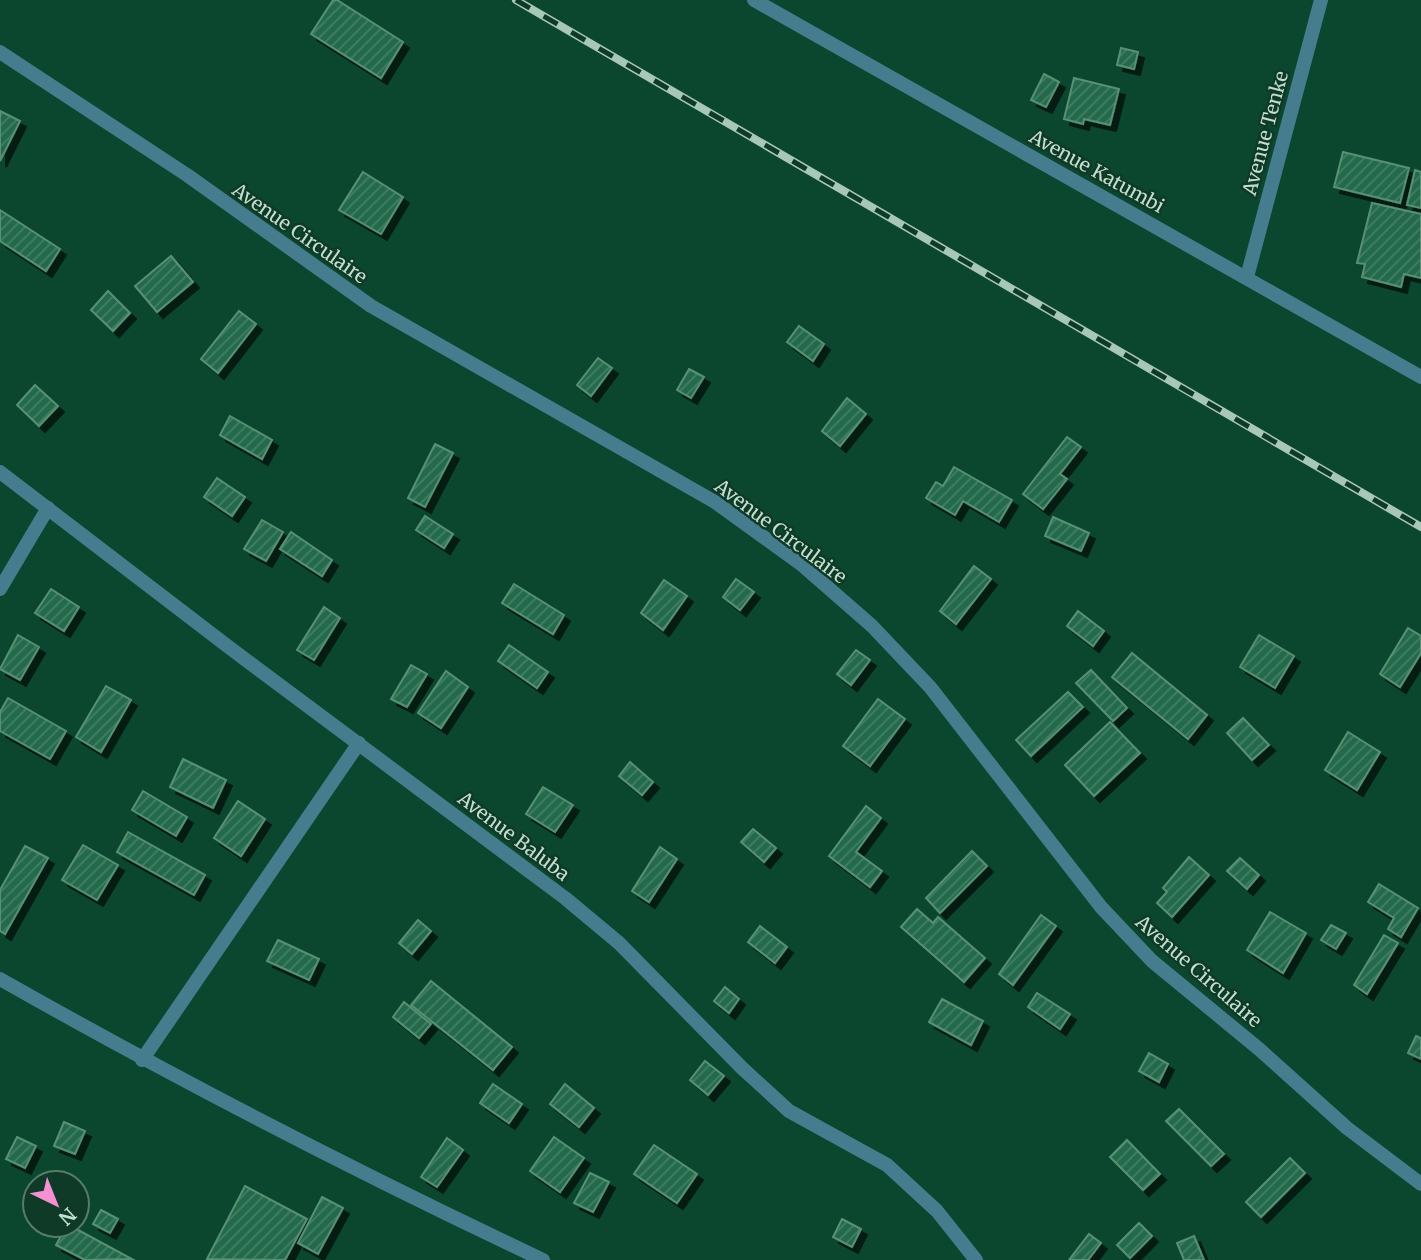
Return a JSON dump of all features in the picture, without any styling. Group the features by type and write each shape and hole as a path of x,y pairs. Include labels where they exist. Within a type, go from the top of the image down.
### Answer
{"street":[{"name":"Avenue Katumbi","path":"754,0 1247,276 1421,377"},
{"name":"Avenue Tenke","path":"1247,276 1321,0"},
{"name":"Avenue Circulaire","path":"0,52 187,175 371,306 715,502 801,564 872,626 930,687 1101,908 1152,961 1259,1049 1347,1128 1421,1184"},
{"name":"Avenue Baluba","path":"0,472 565,898 619,943 742,1068 789,1111 887,1165 937,1211 976,1260"},
{"path":"0,589 48,508"},
{"path":"142,1060 359,743"},
{"path":"0,979 142,1060 359,1171 544,1260"}],"building":[{"path":"333,0 403,42 381,78 311,34"},
{"path":"1121,48 1138,52 1134,69 1117,65"},
{"path":"1044,74 1059,82 1046,107 1031,100"},
{"path":"1074,78 1119,89 1110,125 1084,119 1083,124 1064,119"},
{"path":"0,111 20,121 0,161"},
{"path":"1343,152 1409,168 1400,203 1334,187"},
{"path":"1415,170 1421,172 1421,208 1407,205"},
{"path":"363,172 403,197 381,234 339,210"},
{"path":"1372,203 1421,214 1421,278 1404,274 1401,287 1362,277 1365,264 1357,263"},
{"path":"0,210 60,249 46,271 0,241"},
{"path":"171,256 193,282 157,312 135,286"},
{"path":"108,291 130,313 113,331 91,310"},
{"path":"239,311 256,324 218,373 201,359"},
{"path":"799,326 824,344 813,361 787,342"},
{"path":"598,358 612,368 591,396 577,385"},
{"path":"689,369 704,377 691,398 677,390"},
{"path":"35,385 58,406 39,426 17,405"},
{"path":"847,398 866,414 840,446 822,431"},
{"path":"230,416 272,440 262,459 220,435"},
{"path":"1067,437 1081,447 1060,474 1067,479 1043,509 1023,494"},
{"path":"435,444 453,453 425,507 408,498"},
{"path":"954,467 1012,500 999,522 963,501 955,515 926,498 936,482 943,486"},
{"path":"217,478 245,497 232,516 204,497"},
{"path":"425,516 453,534 444,548 416,530"},
{"path":"1053,517 1089,533 1081,551 1045,536"},
{"path":"262,520 283,532 266,561 244,549"},
{"path":"291,532 332,560 322,576 280,549"},
{"path":"974,566 991,579 956,624 940,611"},
{"path":"736,579 754,592 740,610 723,597"},
{"path":"664,580 687,596 663,630 641,613"},
{"path":"514,584 564,615 553,634 502,603"},
{"path":"51,589 79,607 64,631 35,613"},
{"path":"324,607 340,618 314,660 297,650"},
{"path":"1078,611 1104,631 1093,646 1067,626"},
{"path":"1408,628 1421,636 1421,653 1400,687 1380,674"},
{"path":"18,635 39,647 20,680 0,669"},
{"path":"1259,635 1294,656 1275,688 1240,667"},
{"path":"509,645 548,672 537,688 498,661"},
{"path":"856,650 870,660 851,685 837,674"},
{"path":"1132,653 1207,715 1188,739 1112,677"},
{"path":"411,665 427,674 407,707 391,699"},
{"path":"1091,670 1127,708 1113,721 1076,683"},
{"path":"446,671 468,687 441,728 418,713"},
{"path":"106,686 131,700 101,752 76,737"},
{"path":"1068,692 1083,707 1031,756 1016,740"},
{"path":"8,698 66,731 50,759 0,731 0,712"},
{"path":"878,699 905,719 870,766 843,746"},
{"path":"1243,718 1269,745 1252,760 1227,733"},
{"path":"1110,722 1140,753 1094,796 1065,765"},
{"path":"1348,732 1380,752 1357,790 1325,770"},
{"path":"183,759 226,780 213,808 170,787"},
{"path":"630,762 653,782 642,795 619,776"},
{"path":"543,787 573,805 555,832 526,814"},
{"path":"143,791 187,817 176,836 132,810"},
{"path":"238,801 265,819 241,856 214,838"},
{"path":"866,806 881,818 856,852 882,871 870,887 829,856"},
{"path":"753,829 776,848 764,862 741,842"},
{"path":"128,832 205,875 194,895 117,852"},
{"path":"83,845 118,865 97,900 62,880"},
{"path":"25,846 48,858 5,934 0,931 0,890"},
{"path":"660,847 677,859 649,902 632,891"},
{"path":"972,851 987,866 940,913 926,898"},
{"path":"1189,857 1209,875 1172,917 1157,903 1167,892 1163,888"},
{"path":"1240,858 1259,875 1247,889 1227,871"},
{"path":"1379,884 1418,908 1401,937 1388,929 1394,918 1368,902"},
{"path":"917,909 933,923 938,917 985,958 964,982 901,927"},
{"path":"1270,912 1306,933 1283,973 1247,950"},
{"path":"1041,915 1056,926 1013,985 999,974"},
{"path":"418,920 431,931 412,954 399,943"},
{"path":"1331,925 1346,933 1336,949 1321,940"},
{"path":"760,926 787,947 775,963 748,942"},
{"path":"1384,935 1398,943 1367,994 1354,985"},
{"path":"278,940 319,959 309,980 267,961"},
{"path":"431,981 512,1047 493,1070 411,1005"},
{"path":"725,987 739,999 729,1013 714,1001"},
{"path":"1037,993 1070,1014 1060,1029 1028,1007"},
{"path":"942,999 983,1021 971,1045 929,1022"},
{"path":"404,1002 431,1024 419,1038 393,1017"},
{"path":"1416,1036 1421,1038 1421,1059 1408,1053"},
{"path":"1149,1053 1168,1064 1159,1082 1139,1071"},
{"path":"705,1061 724,1076 708,1095 690,1080"},
{"path":"493,1084 522,1104 509,1123 480,1103"},
{"path":"565,1084 594,1108 579,1127 550,1104"},
{"path":"1179,1109 1224,1154 1211,1166 1166,1121"},
{"path":"64,1122 85,1131 75,1154 54,1146"},
{"path":"17,1137 36,1146 25,1168 6,1159"},
{"path":"554,1137 584,1158 560,1192 530,1171"},
{"path":"447,1138 463,1150 437,1187 421,1177"},
{"path":"1127,1140 1160,1174 1143,1190 1110,1157"},
{"path":"654,1145 697,1174 677,1203 634,1174"},
{"path":"1290,1158 1305,1173 1261,1217 1246,1202"},
{"path":"590,1173 609,1182 593,1212 574,1203"},
{"path":"245,1186 307,1219 285,1260 207,1259"},
{"path":"322,1197 343,1208 318,1254 298,1243"},
{"path":"101,1210 118,1219 110,1233 93,1224"},
{"path":"842,1219 861,1229 852,1247 833,1237"},
{"path":"1139,1223 1152,1236 1130,1258 1117,1245"},
{"path":"1089,1234 1101,1243 1088,1260 1069,1260"},
{"path":"1194,1236 1204,1260 1184,1260 1177,1243"},
{"path":"91,1237 132,1259 85,1260 56,1245 59,1239 91,1239"}],"railway":[{"path":"516,0 1421,527"}]}
